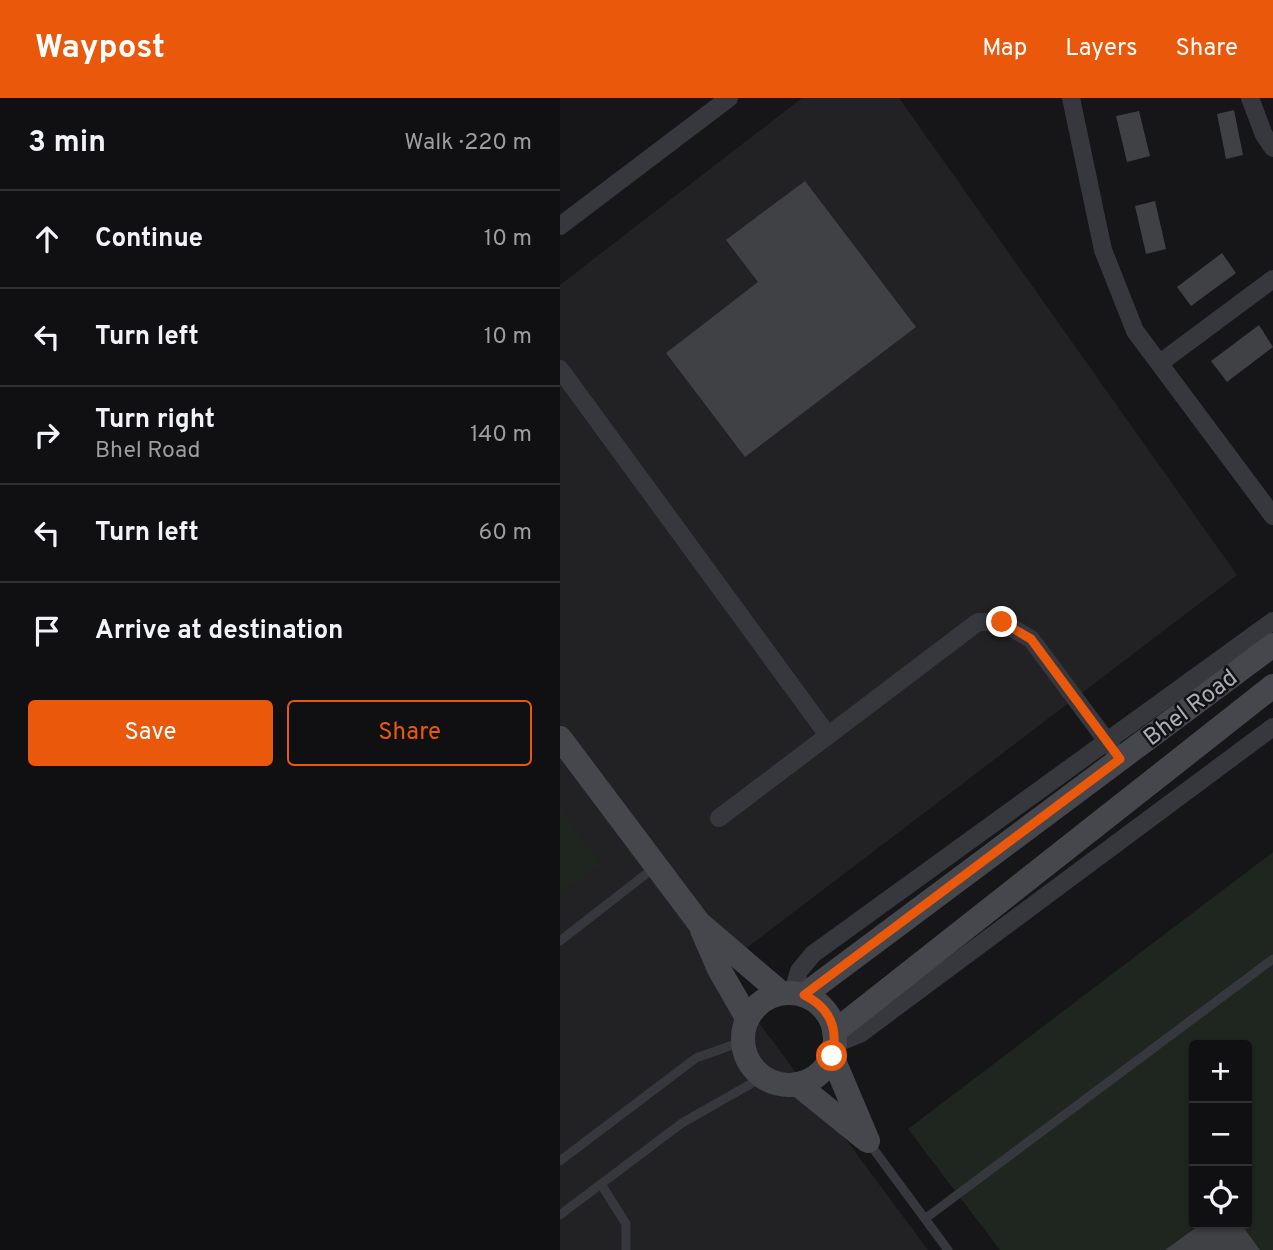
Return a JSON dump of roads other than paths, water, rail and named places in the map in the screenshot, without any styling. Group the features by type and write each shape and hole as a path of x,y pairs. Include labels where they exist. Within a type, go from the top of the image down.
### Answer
{"street":[{"path":"560,226 729,98"},
{"path":"1071,98 1106,261 1135,331 1273,516"},
{"path":"1250,98 1264,135 1273,148"},
{"path":"1160,363 1273,279"},
{"path":"560,369 827,734"},
{"path":"719,818 978,622 1002,622 1031,639 1113,750 1273,621"},
{"name":"Bhel Road","path":"792,993 1113,750 1273,645"},
{"name":"Bhel Road","path":"834,1044 1273,686"},
{"path":"792,993 756,1006 747,1018 741,1042 747,1058 762,1077 773,1082 797,1084 812,1079 834,1044 860,1034 1273,727"},
{"path":"560,738 699,923 719,969 747,1018"},
{"path":"699,923 792,993 824,1009 868,1142"},
{"path":"797,1084 868,1142"}],"lane":[{"path":"560,941 657,866"},
{"path":"926,1218 1273,959"},
{"path":"560,1161 696,1058 741,1042"},
{"path":"560,1214 682,1123 762,1077"},
{"path":"868,1142 948,1250"},
{"path":"601,1184 626,1224 626,1250"}]}
